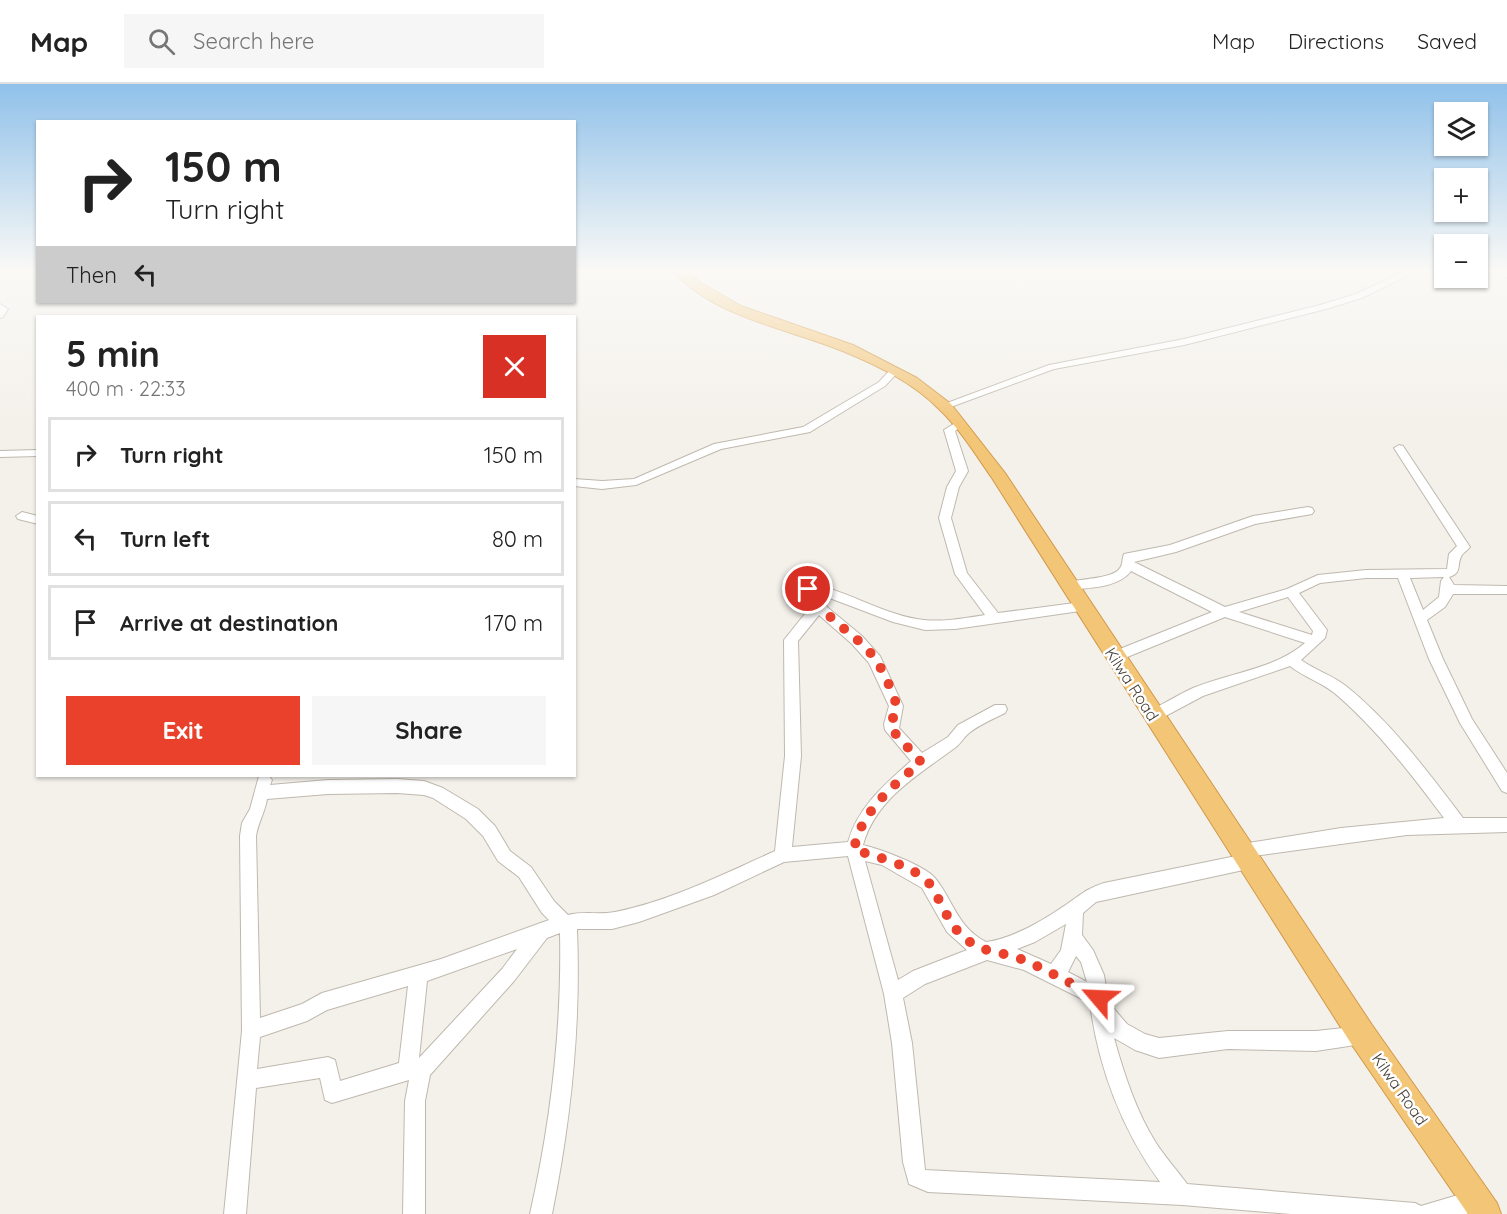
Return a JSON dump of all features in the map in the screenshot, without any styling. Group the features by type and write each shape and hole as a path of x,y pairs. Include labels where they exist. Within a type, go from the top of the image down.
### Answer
{"highway":[{"name":"Kilwa Road","path":"776,323 847,348 894,371 944,406 960,423 999,476 1068,586 1362,1035 1482,1207"}],"street":[{"path":"944,406 1052,367 1184,342 1261,323"},
{"path":"576,482 602,485 636,482 718,446 806,430 882,384 894,371"},
{"path":"960,423 949,430 962,471 953,487 945,518 961,574 994,617"},
{"path":"1115,657 1224,612 1291,592 1324,577 1402,573 1445,575 1452,571 1455,554 1464,548 1399,448"},
{"path":"0,454 36,453"},
{"path":"1068,586 1115,577 1124,573 1128,557 1172,549 1245,522 1308,511"},
{"path":"22,516 36,520"},
{"path":"1128,564 1224,612 1314,641"},
{"path":"799,572 819,606 867,649 875,660 897,706 891,724 892,730 921,762"},
{"path":"1402,573 1436,659 1467,723 1504,775"},
{"path":"1421,617 1438,607 1448,589 1445,575"},
{"path":"807,587 833,593 898,619 926,625 955,624 1082,607"},
{"path":"1448,589 1507,590"},
{"path":"1153,716 1198,692 1263,672 1292,660 1308,648 1320,634 1320,630 1291,592"},
{"path":"783,855 793,756 790,640 819,606"},
{"path":"1292,660 1305,670 1326,678 1344,693 1391,740 1458,823"},
{"path":"1000,709 963,729 953,741 921,762 896,784 873,808 861,825 854,850 892,994 902,1043 912,1162 916,1177 928,1182 1182,1194 1415,1214"},
{"path":"235,1214 251,1031 248,836 250,823 257,811 262,786 375,788 397,786 424,788 472,814 489,831 504,856 525,872 548,907 567,923 569,1016 563,1092 542,1214"},
{"path":"892,994 919,977 1023,939 1075,909 1090,896 1104,891 1330,837 1458,823 1507,825"},
{"path":"251,1031 307,1012 322,1002 467,959 567,923 612,921 639,914 708,889 783,855 854,850 885,858 928,882 953,926 965,939 986,951 1018,958 1054,975 1100,1002 1120,1031 1142,1043 1159,1048 1228,1040 1316,1041 1362,1035"},
{"path":"1054,975 1067,959 1073,938 1075,909"},
{"path":"247,1080 328,1067 332,1093 414,1070 508,975 541,932"},
{"path":"1073,938 1092,965 1100,1002 1103,1032 1113,1068 1134,1122 1149,1150 1182,1194"},
{"path":"414,1214 414,1070 418,974"},
{"path":"1427,1214 1482,1207"}],"route":[{"path":"808,589 822,610 867,649 875,660 897,706 891,724 892,730 921,762 873,808 855,838 854,850 885,858 928,882 953,926 965,939 976,946 986,951 1028,962 1099,998"}]}
